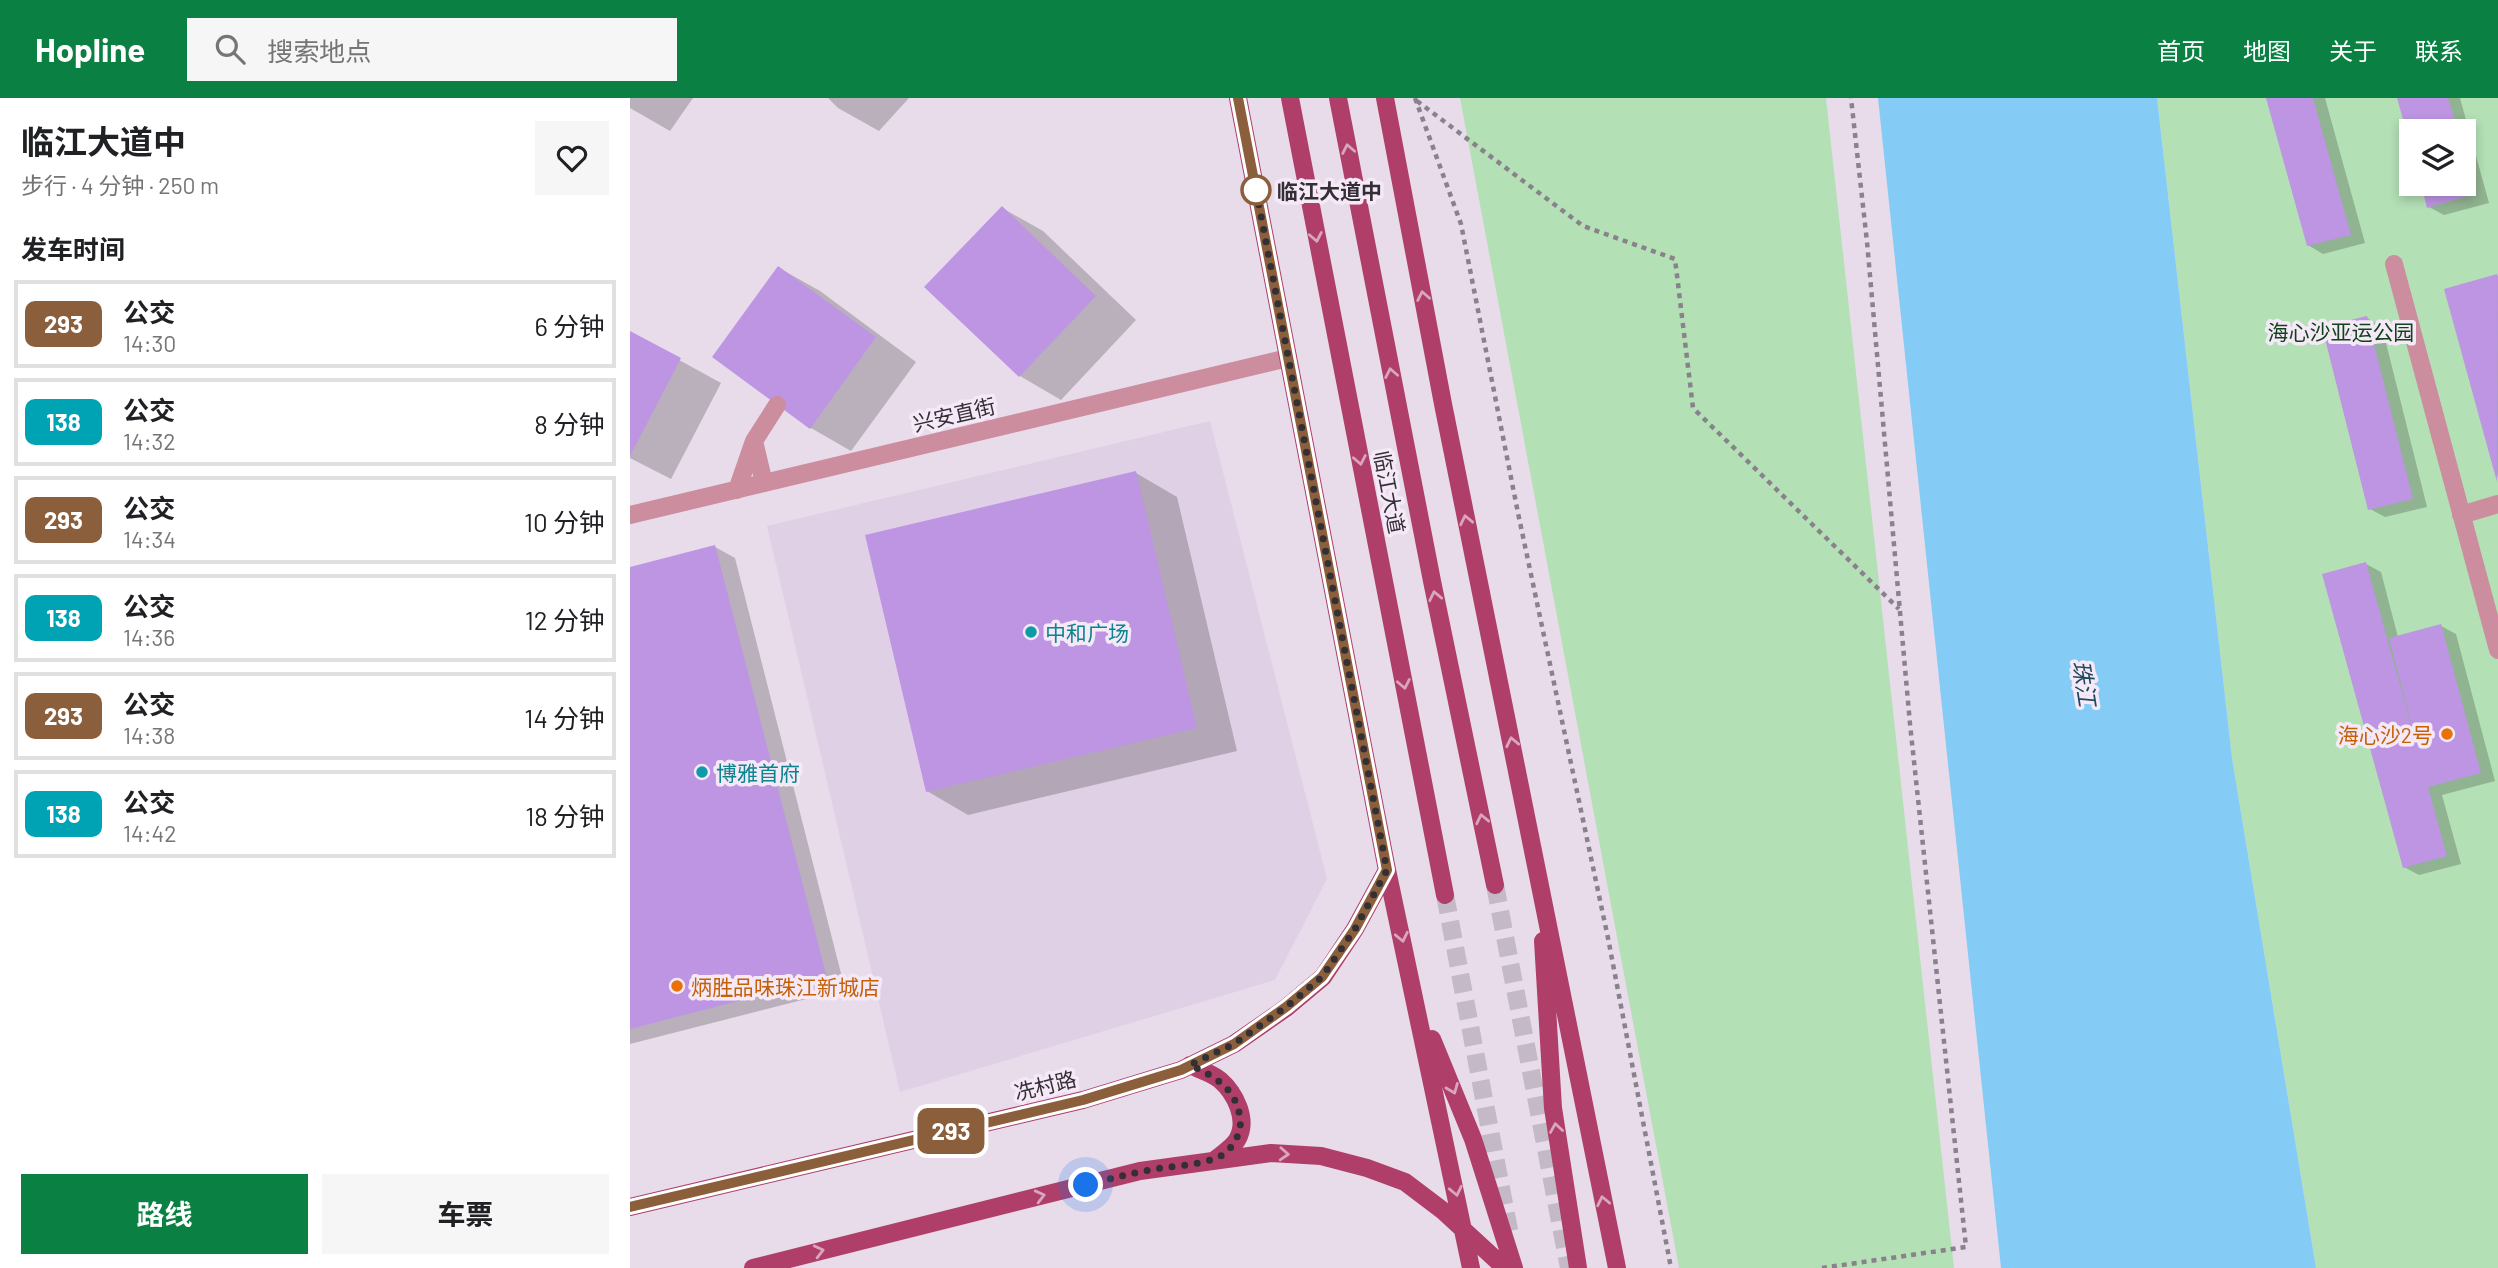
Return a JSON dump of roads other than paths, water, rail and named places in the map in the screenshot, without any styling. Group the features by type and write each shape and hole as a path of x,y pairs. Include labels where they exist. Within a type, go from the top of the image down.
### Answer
{"main road":[{"path":"1238,98 1387,870 1471,1268"},
{"name":"临江大道","path":"1290,98 1445,895"},
{"name":"临江大道","path":"1338,98 1432,581 1496,886"},
{"path":"1385,98 1443,404 1617,1268"},
{"name":"冼村路","path":"630,1207 1083,1100 1181,1070 1234,1044 1322,977 1355,929 1387,870"},
{"path":"1540,881 1546,1025 1553,1108 1578,1268"},
{"path":"1417,1004 1474,1139 1514,1268"},
{"path":"1190,1065 1218,1078 1232,1093 1239,1107 1241,1124 1237,1140 1216,1159"},
{"path":"753,1268 1140,1171 1271,1153 1321,1156 1367,1168 1405,1182 1505,1268"}],"street":[{"path":"2394,264 2498,650"},
{"name":"兴安直街","path":"630,515 1288,358"},
{"path":"737,490 754,440 777,405"},
{"path":"754,440 764,483"},
{"path":"2461,515 2498,504"}],"water":[{"name":"珠江","path":"1878,98 2157,98 2232,758 2316,1268 2001,1268"}],"tunnel":[{"path":"1495,885 1569,1268"},
{"path":"1445,895 1510,1235"}],"place":[{"name":"临江大道中","path":"1256,190"},
{"name":"中和广场","path":"1031,632"},
{"name":"海心沙2号","path":"2447,734"},
{"name":"博雅首府","path":"702,772"},
{"name":"炳胜品味珠江新城店","path":"677,986"}],"park label":[{"name":"海心沙亚运公园","path":"2341,331"}]}
